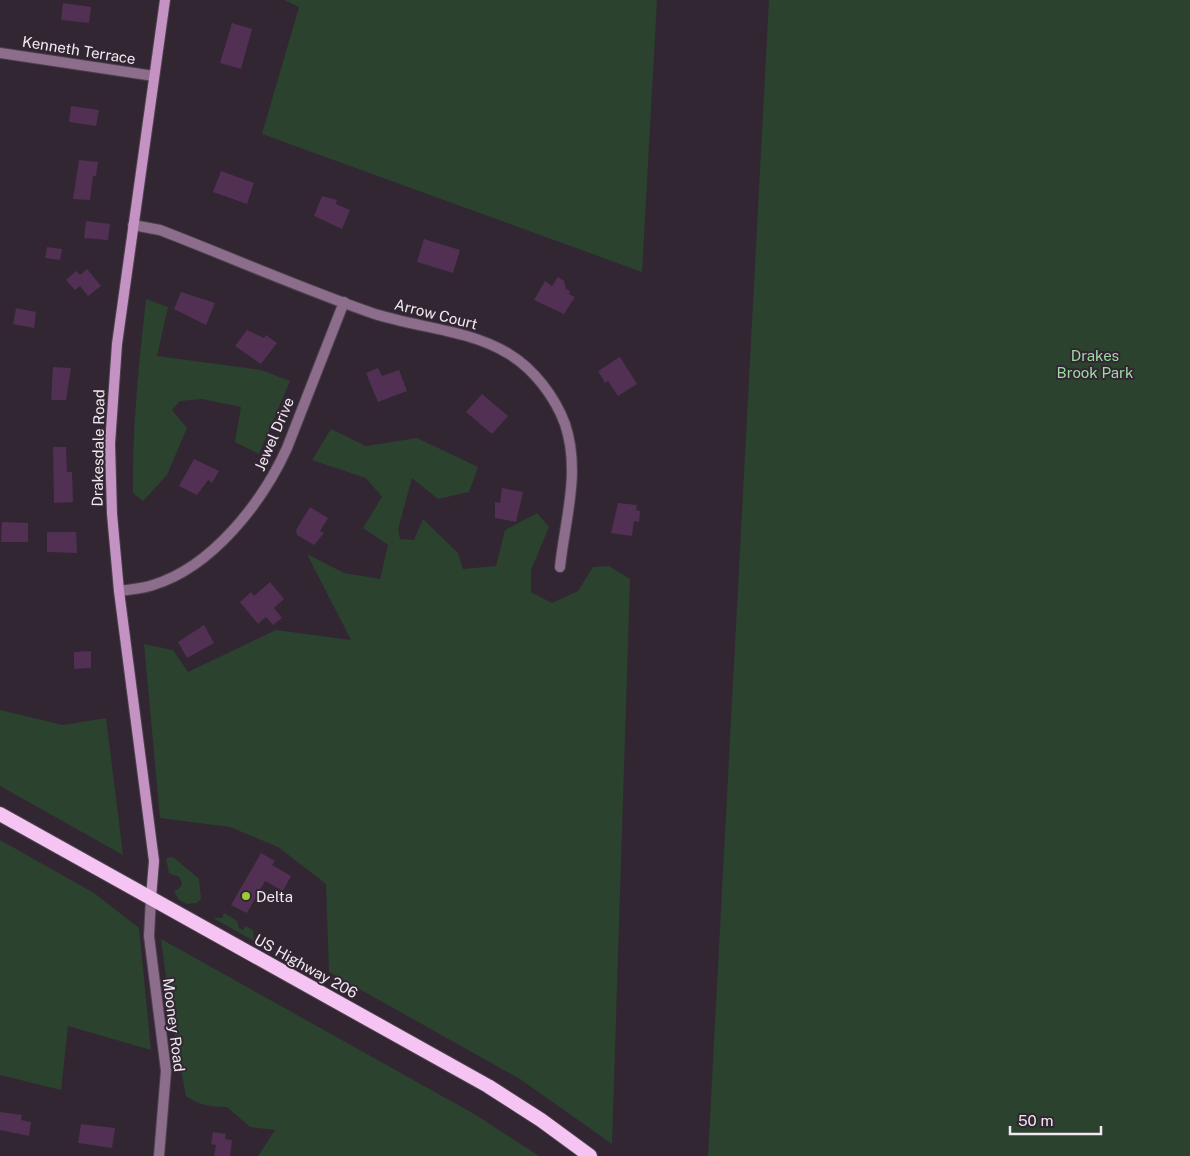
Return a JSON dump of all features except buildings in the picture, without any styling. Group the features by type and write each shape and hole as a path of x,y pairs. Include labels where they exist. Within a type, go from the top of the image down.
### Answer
{"highway":[{"name":"US Highway 206","path":"0,814 488,1086 541,1120 590,1156"}],"main road":[{"name":"Drakesdale Road","path":"150,898 154,861 119,591 110,483 111,420 116,359 133,225 165,0"}],"street":[{"name":"Kenneth Terrace","path":"0,53 154,76"},
{"name":"Arrow Court","path":"133,225 160,230 344,302 396,320 483,341 518,361 541,384 562,418 572,458 572,482 560,567"},
{"name":"Jewel Drive","path":"119,591 154,585 193,564 230,534 256,503 278,468 287,448 344,302"},
{"name":"Mooney Road","path":"150,898 149,936 166,1071 160,1156"}],"green space":[{"path":"284,0 657,0 642,272 262,134 299,7"},
{"name":"Drakes Brook Park","path":"769,0 1190,0 1190,1156 708,1156"},
{"path":"146,299 168,307 157,356 261,370 290,381 259,454 235,442 241,407 202,399 180,401 172,410 187,428 167,475 143,501 133,493 133,468 136,395"},
{"path":"331,429 366,446 417,438 478,467 469,492 438,499 412,478 398,529 400,539 414,540 423,519 458,553 463,569 496,566 505,530 537,513 549,527 531,570 531,592 552,603 578,591 593,567 609,566 630,579 612,1144 520,1079 329,972 326,884 278,847 230,827 160,818 144,644 173,650 188,672 276,630 351,640 307,554 344,573 380,579 388,545 363,528 382,497 366,478 312,460"},
{"path":"0,710 63,725 106,718 123,855 0,786"},
{"path":"0,840 94,893 139,928 151,1050 68,1026 61,1090 0,1075"},
{"path":"173,857 199,879 201,899 197,903 187,904 179,900 174,891 180,888 182,883 179,877 169,873 166,858"},
{"path":"224,913 237,921 239,928 243,930 246,926 253,930 254,941 213,918 222,918"},
{"path":"161,939 476,1115 539,1156 258,1156 275,1130 250,1127 227,1107 205,1105 186,1096 172,1021"}],"place":[{"name":"Delta","path":"246,896"}]}
